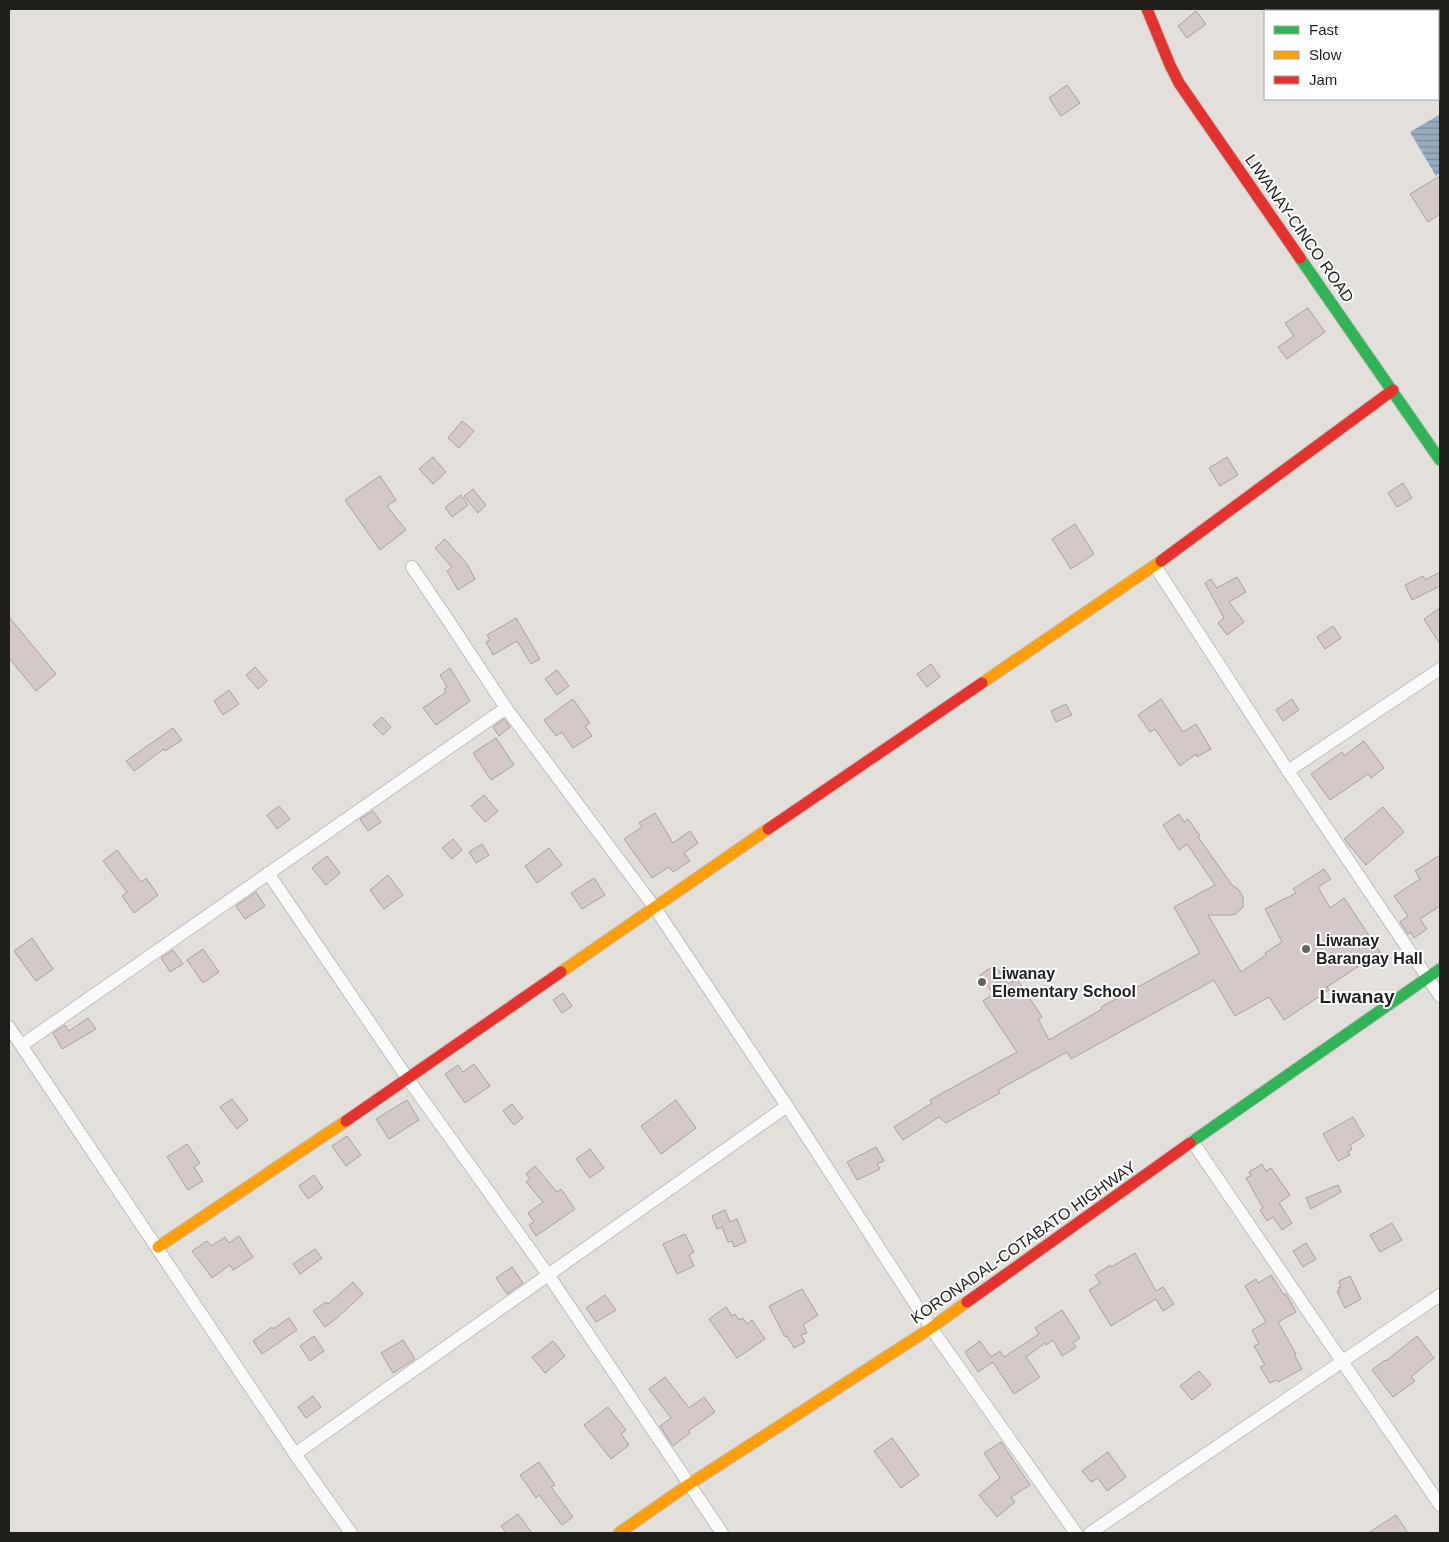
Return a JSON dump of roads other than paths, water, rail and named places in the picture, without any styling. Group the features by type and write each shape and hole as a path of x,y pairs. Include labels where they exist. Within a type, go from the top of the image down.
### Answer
{"main road":[{"name":"LIWANAY-CINCO ROAD","path":"1146,9 1179,83 1440,460"},
{"path":"158,1247 408,1079 913,729 1154,566 1393,390"},
{"name":"KORONADAL-COTABATO HIGHWAY","path":"619,1533 688,1485 931,1328 1192,1141 1440,969"}],"street":[{"path":"1154,566 1288,771 1440,996"},
{"path":"412,568 506,708 655,908 787,1106 931,1328 1076,1533"},
{"path":"1288,771 1440,669"},
{"path":"22,1045 506,708"},
{"path":"268,874 408,1079 549,1276 722,1533"},
{"path":"9,1027 295,1454 351,1533"},
{"path":"295,1454 787,1106"},
{"path":"1192,1141 1440,1506"},
{"path":"1090,1533 1440,1295"}],"water":[{"path":"1439,115 1440,173 1436,176 1410,132"}],"place":[{"name":"Liwanay Barangay Hall","path":"1306,949"},
{"name":"Liwanay Elementary School","path":"982,982"}],"district":[{"name":"Liwanay","path":"1357,996"}]}
